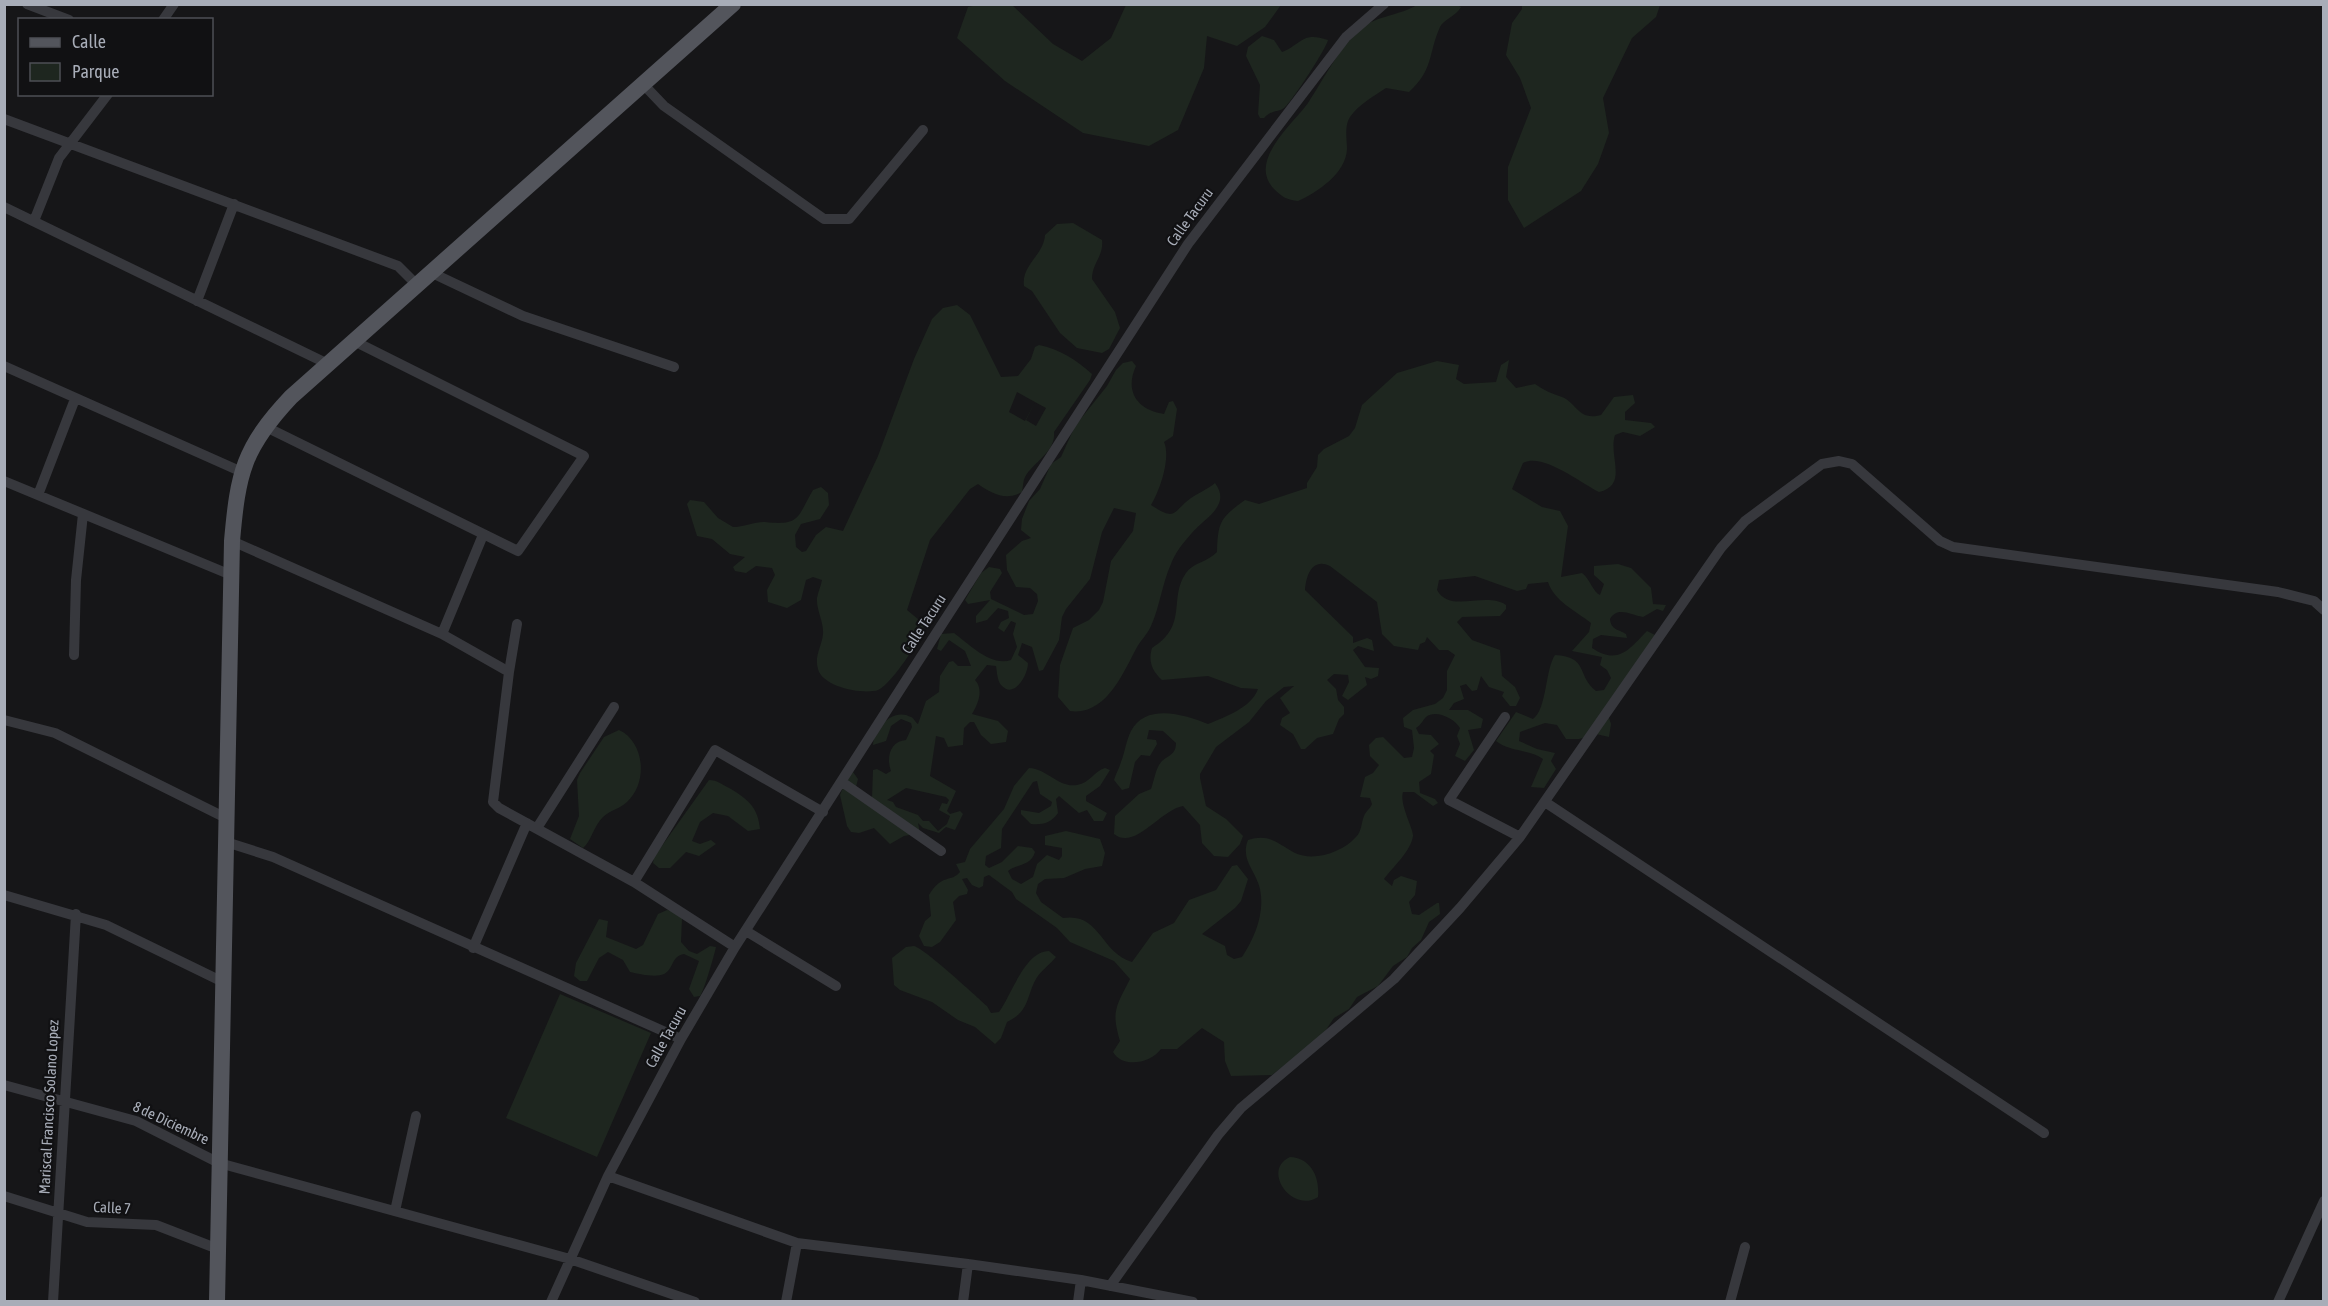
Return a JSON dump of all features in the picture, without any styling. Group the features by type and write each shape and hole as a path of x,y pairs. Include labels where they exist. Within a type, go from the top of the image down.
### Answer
{"main road":[{"path":"217,1302 232,541 242,472 248,453 264,426 328,364 733,4"}],"street":[{"path":"27,4 64,18"},
{"path":"164,18 174,4"},
{"name":"Calle Tacuru","path":"550,1302 608,1176 681,1039 735,947 1188,244 1346,37 1384,4"},
{"path":"643,84 664,106 824,219 833,221 849,219 923,130"},
{"path":"34,221 59,158 106,96"},
{"path":"4,119 398,266 417,285"},
{"path":"197,301 234,204"},
{"path":"4,207 328,364"},
{"path":"430,272 524,316 674,367"},
{"path":"264,426 518,551 584,456 354,341"},
{"path":"4,366 242,472"},
{"path":"38,495 75,399"},
{"path":"1110,1286 1218,1135 1241,1108 1394,979 1460,909 1520,837 1721,548 1745,520 1822,464 1839,461 1852,464 1940,541 1953,546 2278,592 2314,601 2324,610"},
{"path":"4,481 231,575"},
{"path":"74,654 76,580 82,514"},
{"path":"442,634 483,535"},
{"path":"232,541 442,634 508,672"},
{"path":"517,624 508,672 492,794 493,802 499,808 634,882 735,947"},
{"path":"473,948 532,825 614,707"},
{"path":"1505,717 1449,800 1520,837"},
{"path":"4,720 55,733 226,818"},
{"path":"634,882 715,750 823,812"},
{"path":"842,782 941,850"},
{"path":"1545,802 2044,1133"},
{"path":"226,842 273,857 681,1039"},
{"path":"4,895 76,914 106,925 223,982"},
{"name":"Mariscal Francisco Solano Lopez","path":"53,1302 76,914"},
{"path":"746,931 836,986"},
{"name":"8 de Diciembre","path":"4,1085 136,1121 219,1163 570,1259 692,1301"},
{"path":"395,1211 416,1116"},
{"path":"608,1176 797,1243 1081,1280 1193,1302"},
{"name":"Calle 7","path":"4,1196 87,1222 156,1225 218,1249"},
{"path":"2278,1302 2324,1202"},
{"path":"786,1302 797,1243"},
{"path":"1730,1302 1745,1247"},
{"path":"963,1302 968,1264"},
{"path":"1078,1302 1081,1280"}],"green space":[{"path":"1012,5 1053,44 1082,61 1111,38 1126,5 1281,5 1265,27 1237,46 1207,36 1204,68 1178,130 1149,146 1083,133 1005,81 957,38 968,7"},
{"path":"1417,5 1457,5 1461,7 1440,27 1423,76 1409,92 1386,88 1353,113 1347,124 1345,158 1342,166 1330,181 1298,201 1282,196 1267,178 1266,167 1275,143 1308,103 1353,36 1374,21"},
{"path":"1522,5 1660,5 1656,17 1632,38 1603,98 1609,133 1598,164 1581,191 1524,228 1508,200 1508,167 1531,108 1520,78 1506,55 1512,23 1522,9"},
{"path":"1262,36 1274,40 1282,52 1307,38 1328,40 1288,104 1260,118 1258,114 1260,85 1246,56 1248,47"},
{"path":"1073,223 1102,240 1092,279 1115,312 1120,328 1109,349 1102,353 1077,348 1060,333 1032,291 1024,286 1026,272 1041,248 1045,235 1057,224"},
{"path":"957,305 970,315 1001,377 1018,376 1031,359 1035,347 1039,345 1067,356 1092,374 1054,432 1054,439 1048,451 1025,477 1022,492 1010,496 999,495 978,484 970,489 930,540 907,610 924,624 923,630 898,670 878,690 863,691 844,688 827,681 818,669 817,660 823,629 817,598 822,580 813,577 806,580 801,600 787,608 768,602 767,590 775,575 772,568 756,566 746,573 735,571 733,567 745,557 730,554 712,539 697,536 687,504 690,500 704,502 718,518 733,527 762,522 785,522 796,518 813,490 821,487 828,493 829,505 820,519 801,524 795,535 796,547 802,552 806,551 816,535 826,527 843,531 878,456 914,359 932,319 943,308","holes":["1017,392 1035,402 1025,421 1009,412","1035,402 1046,408 1036,426 1026,420"]},
{"path":"1509,360 1506,377 1516,388 1535,384 1567,400 1587,416 1601,415 1614,397 1633,395 1635,403 1625,412 1625,420 1651,423 1655,427 1640,436 1623,432 1615,435 1615,476 1608,488 1599,492 1551,465 1531,461 1523,463 1512,489 1542,507 1560,511 1568,526 1561,577 1582,573 1600,595 1604,584 1594,575 1594,566 1618,564 1631,568 1651,588 1653,604 1666,605 1663,611 1657,609 1643,617 1625,612 1613,615 1610,619 1612,625 1626,634 1627,638 1601,635 1593,639 1592,648 1601,653 1617,655 1629,649 1647,631 1655,635 1608,715 1611,724 1609,737 1596,734 1579,739 1566,739 1557,725 1545,723 1520,732 1519,741 1537,749 1555,753 1551,761 1556,769 1544,788 1531,787 1543,759 1501,745 1496,741 1516,712 1533,719 1538,714 1555,655 1573,659 1596,691 1604,690 1611,678 1607,670 1600,665 1602,657 1572,651 1589,632 1591,623 1560,600 1548,582 1528,584 1526,589 1517,591 1475,576 1439,580 1437,590 1443,597 1450,600 1459,602 1488,600 1506,605 1506,609 1500,616 1462,617 1457,622 1472,640 1500,650 1502,676 1515,687 1520,698 1516,706 1510,706 1502,696 1504,692 1489,687 1481,676 1477,690 1472,691 1466,684 1460,686 1464,699 1454,703 1449,710 1468,710 1483,719 1481,728 1468,730 1474,750 1465,761 1455,756 1460,744 1457,736 1460,728 1450,718 1430,715 1416,728 1419,734 1431,735 1439,744 1430,751 1434,755 1431,774 1419,782 1420,793 1435,799 1438,803 1433,806 1414,792 1403,792 1403,803 1413,833 1412,842 1384,879 1392,886 1394,880 1401,876 1417,881 1415,895 1409,902 1412,914 1419,915 1439,903 1440,914 1429,922 1421,940 1412,948 1407,957 1393,966 1378,986 1357,997 1349,1009 1334,1018 1321,1037 1272,1075 1231,1076 1225,1061 1224,1042 1202,1028 1177,1049 1161,1049 1144,1061 1123,1061 1118,1057 1113,1052 1120,1041 1116,1009 1130,979 1114,961 1070,942 1057,928 1016,899 1012,892 989,875 984,877 983,886 979,888 972,885 967,878 962,879 968,890 967,894 959,896 953,902 956,920 940,942 932,947 924,946 919,936 925,921 931,916 929,895 942,881 960,872 956,864 965,862 970,849 1004,809 1014,786 1029,768 1036,769 1064,784 1077,785 1089,780 1105,768 1110,770 1100,786 1086,796 1086,801 1107,813 1103,821 1094,821 1087,810 1079,813 1059,796 1056,799 1058,813 1053,819 1046,823 1031,824 1021,814 1021,810 1039,813 1051,806 1052,802 1040,794 1037,781 1033,782 1002,829 1001,848 986,856 985,865 989,868 1002,862 1018,846 1032,848 1035,852 1030,860 1008,871 1012,879 1021,884 1033,877 1037,864 1047,855 1059,860 1062,856 1062,848 1045,845 1045,836 1066,831 1100,839 1105,853 1102,866 1085,869 1064,878 1045,879 1038,884 1036,893 1041,902 1063,918 1085,921 1121,957 1132,962 1153,933 1174,923 1189,900 1216,890 1232,866 1237,865 1248,879 1241,901 1202,934 1225,946 1227,955 1234,959 1242,957 1255,933 1261,907 1260,889 1247,860 1248,840 1268,839 1303,856 1319,856 1344,847 1356,837 1364,816 1372,804 1370,798 1360,797 1365,777 1373,773 1379,765 1370,756 1369,745 1376,738 1383,737 1404,758 1412,757 1414,748 1412,730 1404,727 1403,718 1413,710 1435,704 1443,698 1447,690 1447,671 1455,655 1448,650 1439,650 1427,637 1418,650 1394,646 1382,634 1377,602 1330,566 1319,564 1314,566 1307,579 1305,590 1353,637 1353,643 1367,638 1372,640 1374,651 1358,646 1353,650 1365,667 1379,668 1378,676 1371,679 1365,677 1367,685 1348,700 1342,696 1349,682 1348,675 1334,674 1327,680 1336,689 1338,700 1344,707 1344,714 1339,719 1333,734 1317,738 1305,749 1301,749 1293,734 1280,725 1282,718 1290,713 1280,698 1294,686 1284,687 1266,701 1249,722 1216,747 1200,774 1200,778 1206,806 1226,819 1243,836 1240,844 1228,857 1214,856 1202,843 1200,825 1183,806 1165,814 1139,834 1122,838 1114,834 1115,816 1139,794 1151,789 1159,765 1176,748 1176,743 1163,731 1149,730 1147,739 1156,740 1157,744 1150,756 1141,755 1135,762 1129,788 1122,790 1114,780 1129,735 1138,722 1146,716 1167,713 1189,717 1208,724 1244,707 1255,696 1258,689 1241,688 1208,676 1162,680 1156,673 1151,661 1152,648 1170,630 1174,621 1181,583 1189,570 1217,552 1218,534 1222,522 1225,516 1237,506 1245,500 1259,504 1307,488 1307,483 1317,467 1318,455 1324,449 1349,436 1355,428 1362,405 1397,373 1437,361 1459,365 1456,379 1464,384 1496,382 1501,365"},
{"path":"1132,361 1136,366 1133,375 1133,392 1141,404 1164,414 1169,402 1173,401 1177,409 1173,436 1164,442 1166,456 1164,474 1151,505 1166,513 1174,513 1191,498 1215,483 1220,498 1214,511 1191,534 1175,556 1149,629 1112,691 1094,707 1083,711 1070,711 1058,697 1060,665 1073,628 1089,620 1099,610 1103,602 1111,561 1133,531 1136,513 1114,508 1102,532 1090,579 1066,609 1062,617 1059,640 1043,670 1039,671 1032,647 1022,643 1018,655 1028,663 1026,674 1015,688 1006,689 1001,685 996,666 987,665 975,680 980,693 972,714 998,721 1008,731 1006,742 991,744 981,735 974,722 970,722 964,728 963,745 948,747 944,738 936,736 930,776 956,791 947,811 950,814 960,811 963,814 955,830 946,827 939,833 923,828 918,823 920,833 904,836 890,844 874,828 859,833 851,832 847,826 840,795 847,778 853,772 858,779 856,787 872,798 873,770 877,769 886,774 891,771 889,756 891,751 896,743 906,740 912,727 911,723 901,719 891,726 886,741 873,745 880,726 897,715 911,717 918,724 926,701 939,692 940,676 949,662 953,661 958,666 971,666 965,651 949,640 941,651 937,649 941,634 954,633 988,657 1003,661 1011,660 1017,647 1013,634 1016,623 1011,621 1004,632 998,628 1001,622 1009,618 1008,611 998,608 987,620 976,623 976,616 990,600 968,604 965,600 981,573 989,567 1000,569 1002,573 990,592 991,599 1024,615 1033,614 1038,601 1037,594 1030,588 1016,587 1007,570 1006,555 1022,541 1031,538 1021,530 1022,519 1029,501 1040,489 1051,464 1061,457 1075,426 1123,363","holes":["906,788 946,797 949,800 947,804 942,803 939,810 950,816 947,824 938,831 929,821 923,821 918,815 896,807 893,802 887,800"]},
{"path":"619,730 628,736 638,753 641,774 638,784 634,794 627,802 600,820 583,848 570,839 579,816 577,780 604,737"},
{"path":"709,780 723,784 748,801 755,810 760,829 748,831 728,816 713,813 700,822 692,841 700,844 711,840 716,844 699,856 686,852 670,868 659,868 653,863 654,857"},
{"path":"667,910 676,911 682,918 681,942 689,951 697,954 710,946 716,947 700,996 694,997 689,989 699,961 684,954 677,957 667,972 652,976 630,972 623,960 608,952 599,958 587,981 580,981 574,976 576,963 599,919 608,921 606,937 636,949 643,945 658,914"},
{"path":"914,946 950,973 987,1006 991,1013 999,1012 1020,975 1033,958 1049,951 1056,957 1038,976 1024,1008 1007,1022 1001,1038 995,1044 975,1027 958,1020 932,1002 900,990 894,985 892,958 906,947"},
{"path":"560,994 651,1033 597,1157 506,1118"},
{"path":"1290,1157 1304,1161 1313,1170 1316,1176 1318,1197 1308,1201 1299,1200 1283,1188 1278,1171 1282,1163"}]}
